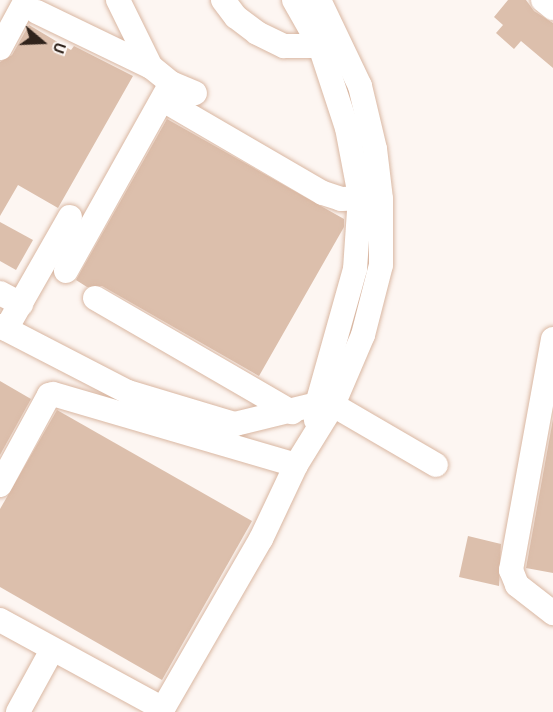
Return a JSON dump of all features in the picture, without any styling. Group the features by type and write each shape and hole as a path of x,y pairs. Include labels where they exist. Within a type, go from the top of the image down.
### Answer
{"lane":[{"path":"118,0 151,67 167,91 323,193 341,198 371,197"},
{"path":"223,0 236,17 285,46 330,41"},
{"path":"294,0 330,41"},
{"path":"0,620 162,711 261,539 296,465 316,430 325,405 371,197 347,128 330,41 319,0"},
{"path":"543,0 553,8"},
{"path":"0,48 31,6 151,67"},
{"path":"167,91 195,93"},
{"path":"66,271 167,91"},
{"path":"70,217 11,299 3,328 128,392 235,424 325,405 436,465"},
{"path":"95,297 292,412"},
{"path":"553,339 511,570 517,585 553,614"},
{"path":"0,485 49,395 54,394 296,465"},
{"path":"18,712 52,650"}],"building":[{"path":"508,0 526,0 534,11 553,23 553,68 521,41 514,49 496,33 503,25 494,17"},
{"path":"29,25 71,50 74,46 133,76 58,208 18,185 0,216 0,62 12,55"},
{"path":"167,119 344,219 344,227 259,376 102,286 87,287 76,280"},
{"path":"0,222 33,240 16,270 0,261"},
{"path":"0,381 31,399 0,455"},
{"path":"57,410 252,521 162,680 0,587 0,509"},
{"path":"553,419 553,573 526,568"},
{"path":"468,536 501,544 499,586 459,577"}]}
